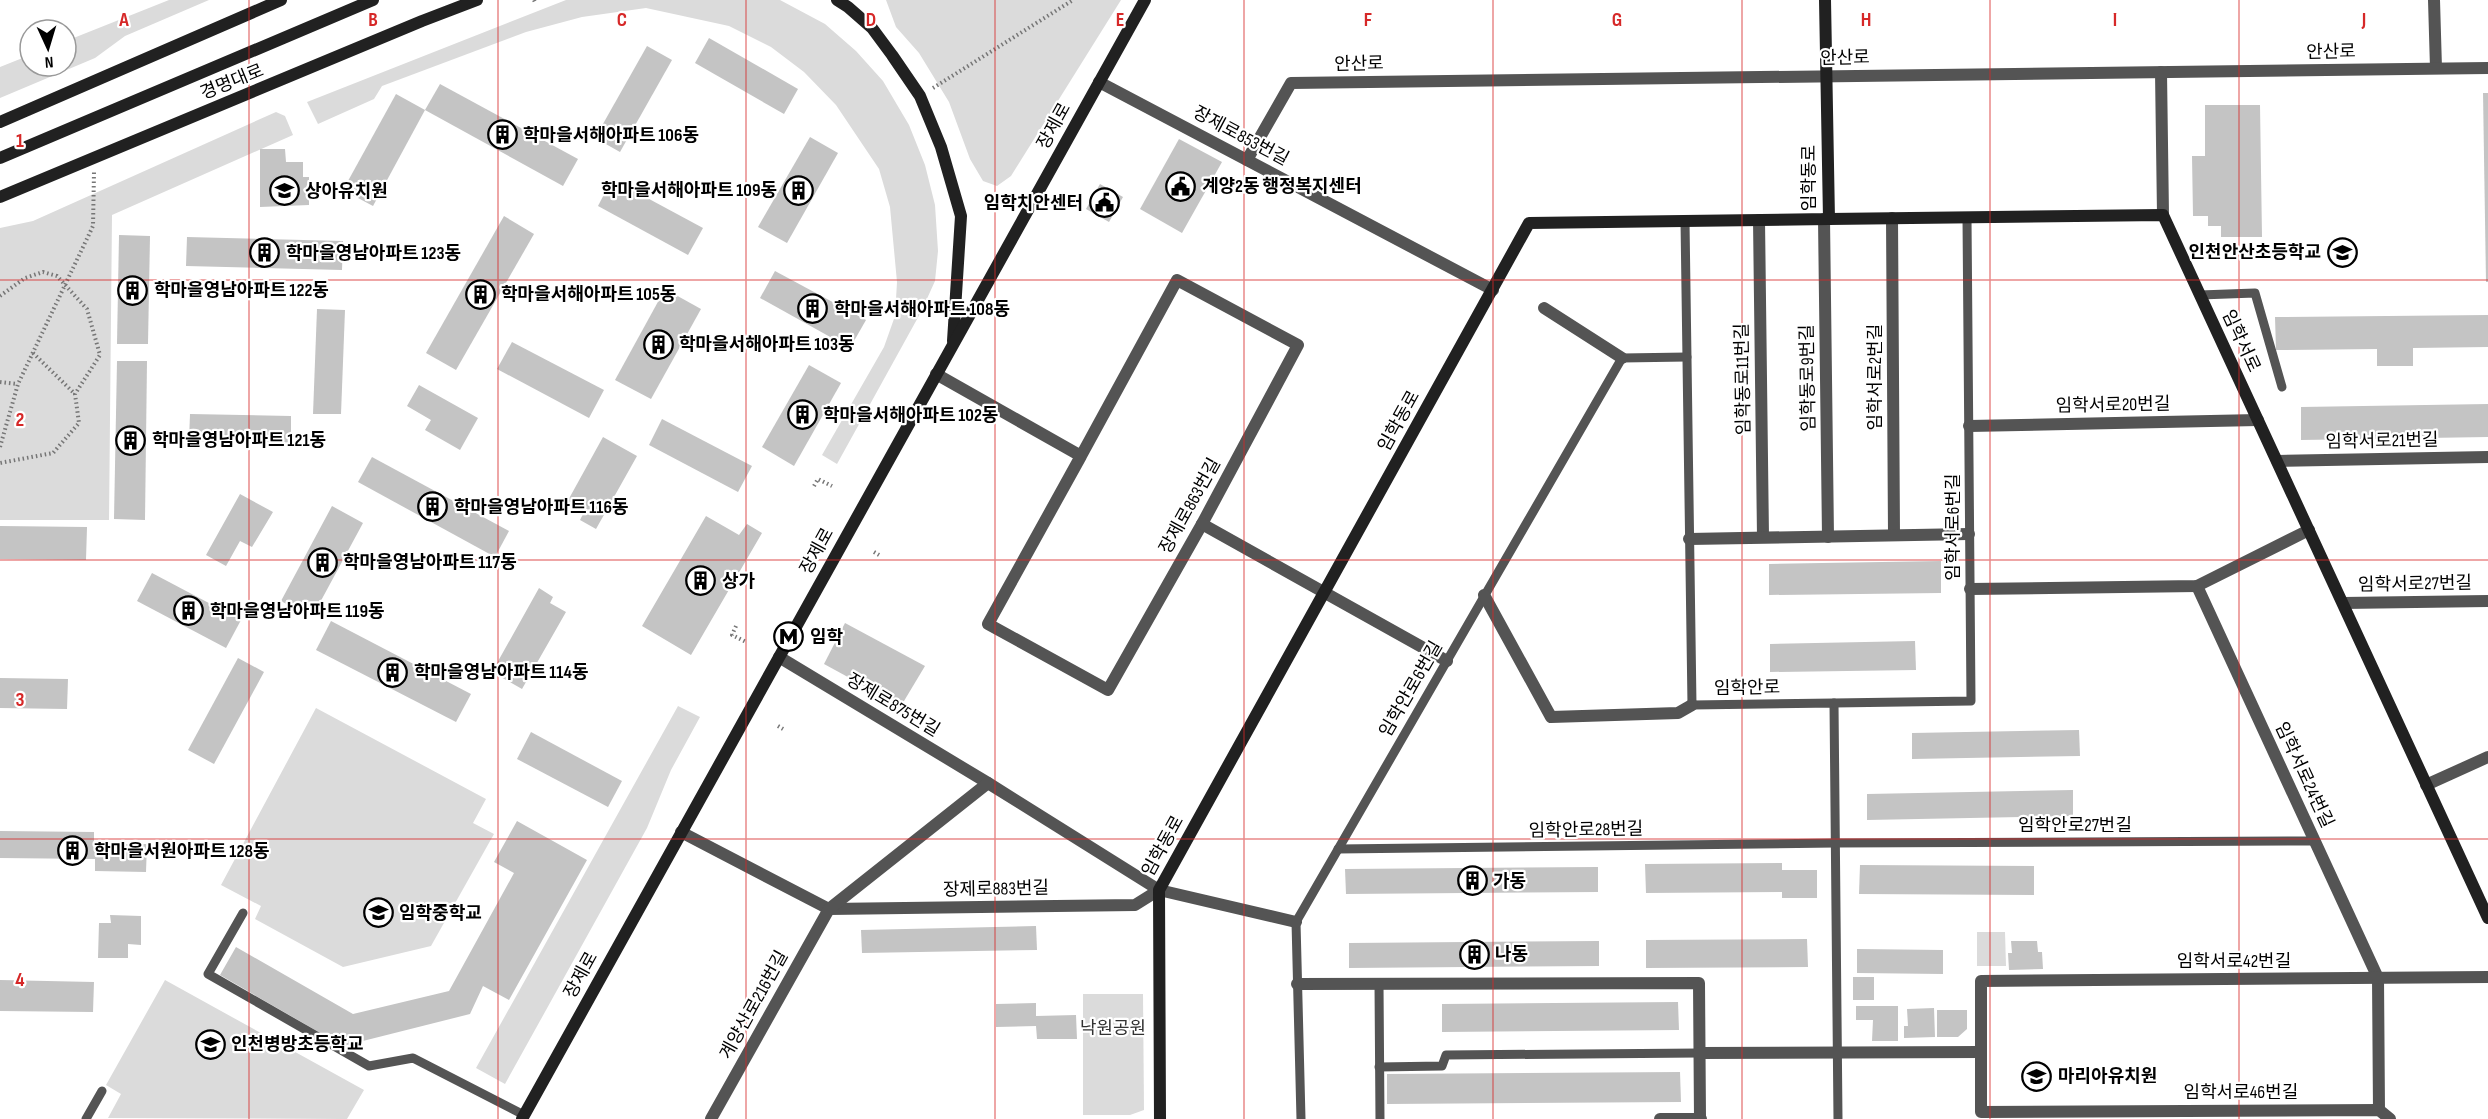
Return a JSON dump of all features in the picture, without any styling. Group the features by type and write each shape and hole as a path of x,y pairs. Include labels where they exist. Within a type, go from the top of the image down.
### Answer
{"street":[{"path":"0,122 281,0"},
{"name":"경명대로","path":"0,158 373,0"},
{"path":"837,0 872,28 920,96 941,147 962,216 953,344"},
{"name":"장제로","path":"523,1117 1145,0"},
{"name":"임학동로","path":"1160,1119 1159,890 1529,223 1826,219 1825,0"},
{"path":"2434,0 2436,68"},
{"name":"경명대로","path":"0,197 475,1"},
{"name":"안산로","path":"1247,160 1291,83 2488,68"},
{"path":"1826,219 2163,215 2161,72"},
{"name":"장제로853번길","path":"1099,82 1493,290"},
{"name":"임학서로","path":"2163,215 2488,918"},
{"name":"임학서로2번길","path":"1892,218 1894,535"},
{"name":"임학동로9번길","path":"1826,219 1828,537"},
{"name":"임학동로11번길","path":"1760,220 1763,537"},
{"name":"장제로863번길","path":"1177,280 1298,345 1202,524 1108,690 988,624 1082,456 1177,280"},
{"path":"1544,309 1622,358"},
{"path":"936,374 1082,456"},
{"name":"임학서로20번길","path":"1969,426 2258,420"},
{"name":"임학서로21번길","path":"2277,461 2488,457"},
{"path":"1202,524 1447,661"},
{"path":"1970,589 2198,586 2309,530"},
{"path":"1689,539 1970,534"},
{"name":"임학서로24번길","path":"2198,586 2379,978"},
{"path":"1485,595 1551,717 1678,713 1692,705"},
{"name":"임학서로27번길","path":"2343,603 2488,601"},
{"name":"장제로875번길","path":"778,657 988,783 1159,890 1296,922"},
{"path":"2426,785 2488,757"},
{"path":"829,909 988,783"},
{"name":"장제로883번길","path":"681,832 829,909 1135,905 1159,890"},
{"name":"계양산로216번길","path":"711,1119 829,909"},
{"name":"임학서로42번길","path":"1981,1052 1981,981 2488,977"},
{"path":"2379,978 2379,1110 2390,1119"},
{"path":"1298,984 1699,983 1701,1119 1660,1119"},
{"path":"1699,1053 1981,1052"},
{"name":"임학서로46번길","path":"1981,1052 1981,1112 2180,1115 2379,1110"}],"lane":[{"name":"임학서로6번길","path":"1834,703 1971,701 1967,218"},
{"name":"임학안로","path":"1685,221 1692,705 1834,703"},
{"path":"2200,296 2255,293 2282,387"},
{"path":"1622,358 1687,357"},
{"name":"임학안로6번길","path":"1296,922 1622,358"},
{"path":"1834,703 1838,1119"},
{"name":"임학안로27번길","path":"1836,843 2315,841"},
{"name":"임학안로28번길","path":"1338,849 1836,843"},
{"path":"243,913 208,974 369,1066 413,1058 523,1117"},
{"path":"1296,922 1301,1119"},
{"path":"1379,984 1380,1119"},
{"path":"1379,1067 1442,1066 1446,1055 1699,1053"},
{"path":"86,1119 102,1091"}],"path":[{"path":"933,88 1073,0"},
{"path":"0,447 18,384 93,226 94,159"},
{"path":"0,296 25,278 43,272 57,276 87,309 100,355 75,394"},
{"path":"0,463 53,453 79,423 75,394 33,353"},
{"path":"0,382 18,384"},
{"path":"814,486 818,479 832,486"},
{"path":"874,552 879,555"},
{"path":"736,626 732,635 746,642"},
{"path":"778,726 783,729"}],"green space":[{"path":"169,0 209,0 125,36 95,58 78,65 78,36"},
{"path":"566,0 780,0 825,24 856,51 883,81 909,125 925,165 935,205 938,251 935,281 921,312 837,464 822,455 884,347 895,316 897,282 890,207 879,169 836,105 804,72 771,47 729,26 646,8 582,17 526,32 382,86 374,99 318,124 307,102"},
{"path":"886,0 1121,0 1011,176 997,186 983,181 970,159 949,102 919,53 896,27"},
{"path":"18,60 18,78 48,78 0,98 0,67"},
{"path":"276,112 285,116 293,135 112,215 109,520 0,520 0,228 33,221"},
{"path":"678,706 700,717 671,770 647,828 505,1084 476,1068"},
{"path":"316,708 486,799 473,823 494,834 431,946 343,967 255,919 261,906 221,885"},
{"path":"1977,932 2005,932 2006,966 1977,966"},
{"name":"인천병방초등학교","path":"165,980 364,1090 347,1119 108,1118 121,1094 106,1085"},
{"name":"낙원공원","path":"1083,994 1143,994 1144,1110 1130,1115 1083,1115"}],"building":[{"path":"709,38 798,89 784,114 695,63"},
{"path":"647,46 672,60 620,152 595,138"},
{"name":"학마을서해아파트 106동","path":"440,84 578,159 563,186 425,110"},
{"path":"2483,93 2488,93 2488,282 2486,282"},
{"path":"396,94 425,110 373,206 343,190"},
{"path":"2205,105 2260,105 2262,237 2221,237 2221,226 2208,226 2208,216 2193,216 2192,156 2205,156"},
{"name":"학마을서해아파트 109동","path":"810,137 838,153 787,243 758,227"},
{"name":"계양2동 행정복지센터","path":"1179,139 1222,162 1182,233 1140,209"},
{"name":"상아유치원","path":"260,149 285,149 286,162 303,162 303,177 309,177 309,205 260,207"},
{"path":"612,179 703,228 688,255 598,206"},
{"name":"임학치안센터","path":"1100,184 1123,197 1109,222 1086,209"},
{"name":"학마을서해아파트 105동","path":"504,216 534,234 456,370 426,353"},
{"name":"학마을영남아파트 122동","path":"119,235 150,236 148,344 117,344"},
{"name":"학마을영남아파트 123동","path":"187,237 343,241 342,270 186,266"},
{"name":"학마을서해아파트 108동","path":"775,271 866,320 850,348 760,298"},
{"name":"학마을서해아파트 103동","path":"665,289 701,309 651,399 615,380"},
{"path":"317,309 345,310 341,414 313,414"},
{"path":"2488,315 2488,347 2413,348 2413,366 2377,366 2377,349 2276,350 2275,317"},
{"path":"512,342 604,390 589,418 497,369"},
{"name":"학마을영남아파트 121동","path":"117,361 147,361 145,520 114,519"},
{"name":"학마을서해아파트 102동","path":"809,365 841,383 794,466 762,447"},
{"path":"419,385 478,418 460,450 425,430 431,420 407,406"},
{"path":"2488,404 2488,437 2301,440 2301,407"},
{"path":"190,414 291,416 291,443 189,441"},
{"path":"662,419 752,466 738,492 649,445"},
{"path":"603,437 637,456 596,529 580,520 583,514 566,504"},
{"name":"학마을영남아파트 116동","path":"372,457 509,531 495,557 358,482"},
{"path":"240,494 273,512 252,547 240,541 226,566 206,555"},
{"name":"학마을영남아파트 117동","path":"332,506 363,523 317,608 304,601 299,611 281,601"},
{"name":"상가","path":"706,516 739,535 747,524 762,533 691,655 642,626"},
{"path":"0,526 87,527 86,560 0,559"},
{"path":"1941,561 1941,593 1769,595 1769,564"},
{"name":"학마을영남아파트 119동","path":"152,573 241,620 226,648 137,601"},
{"path":"539,588 553,597 550,603 566,612 522,689 492,672"},
{"name":"학마을영남아파트 114동","path":"331,621 471,694 456,722 316,650"},
{"path":"845,623 925,666 901,706 824,664"},
{"path":"1915,641 1916,670 1770,672 1770,644"},
{"path":"238,658 264,672 214,764 188,750"},
{"path":"0,678 68,679 67,709 0,708"},
{"path":"2079,730 2080,756 1912,759 1912,733"},
{"path":"531,732 622,781 608,807 517,759"},
{"path":"2073,790 2073,816 1867,820 1867,794"},
{"path":"517,821 587,860 509,1000 483,986 470,1014 343,1046 220,975 236,947 353,1014 449,991 514,873 494,862"},
{"name":"학마을서원아파트 128동","path":"0,831 94,832 94,844 147,844 146,872 95,871 95,859 0,858"},
{"path":"1782,863 1782,870 1817,870 1817,898 1782,898 1782,892 1646,893 1645,864"},
{"path":"1860,865 2034,866 2034,895 1859,894"},
{"name":"가동","path":"1598,867 1598,892 1346,894 1345,869"},
{"path":"110,915 141,916 141,945 128,944 128,958 98,958 99,923 111,923"},
{"path":"1036,926 1037,950 862,953 861,930"},
{"path":"1807,939 1808,967 1646,968 1646,940"},
{"name":"나동","path":"1599,941 1599,966 1349,968 1349,943"},
{"path":"2011,941 2037,941 2038,952 2042,952 2043,969 2009,970 2008,953 2012,953"},
{"path":"1857,949 1943,950 1943,974 1857,973"},
{"path":"1853,977 1874,977 1874,1000 1853,1000"},
{"path":"0,980 94,982 93,1012 0,1011"},
{"path":"1678,1002 1679,1030 1442,1032 1442,1004"},
{"path":"1036,1003 1036,1016 1076,1015 1077,1039 1037,1039 1036,1026 996,1027 996,1004"},
{"path":"1856,1006 1898,1006 1898,1041 1872,1041 1873,1020 1856,1020"},
{"path":"1934,1008 1935,1037 1904,1038 1904,1026 1908,1026 1907,1009"},
{"path":"1937,1010 1967,1010 1967,1029 1958,1037 1937,1037"},
{"path":"1680,1072 1681,1102 1387,1104 1387,1074"}],"place":[{"name":"학마을서해아파트 106동","path":"502,135"},
{"name":"계양2동 행정복지센터","path":"1181,186"},
{"name":"학마을서해아파트 109동","path":"798,190"},
{"name":"상아유치원","path":"284,191"},
{"name":"임학치안센터","path":"1104,203"},
{"name":"인천안산초등학교","path":"2342,252"},
{"name":"학마을영남아파트 123동","path":"265,253"},
{"name":"학마을영남아파트 122동","path":"133,290"},
{"name":"학마을서해아파트 105동","path":"480,294"},
{"name":"학마을서해아파트 108동","path":"813,309"},
{"name":"학마을서해아파트 103동","path":"658,344"},
{"name":"학마을서해아파트 102동","path":"802,415"},
{"name":"학마을영남아파트 121동","path":"131,440"},
{"name":"학마을영남아파트 116동","path":"433,507"},
{"name":"학마을영남아파트 117동","path":"322,562"},
{"name":"상가","path":"701,581"},
{"name":"학마을영남아파트 119동","path":"189,611"},
{"name":"임학","path":"789,637"},
{"name":"학마을영남아파트 114동","path":"393,672"},
{"name":"학마을서원아파트 128동","path":"73,851"},
{"name":"가동","path":"1472,881"},
{"name":"임학중학교","path":"378,913"},
{"name":"나동","path":"1474,954"},
{"name":"인천병방초등학교","path":"210,1044"},
{"name":"마리아유치원","path":"2037,1076"}]}
